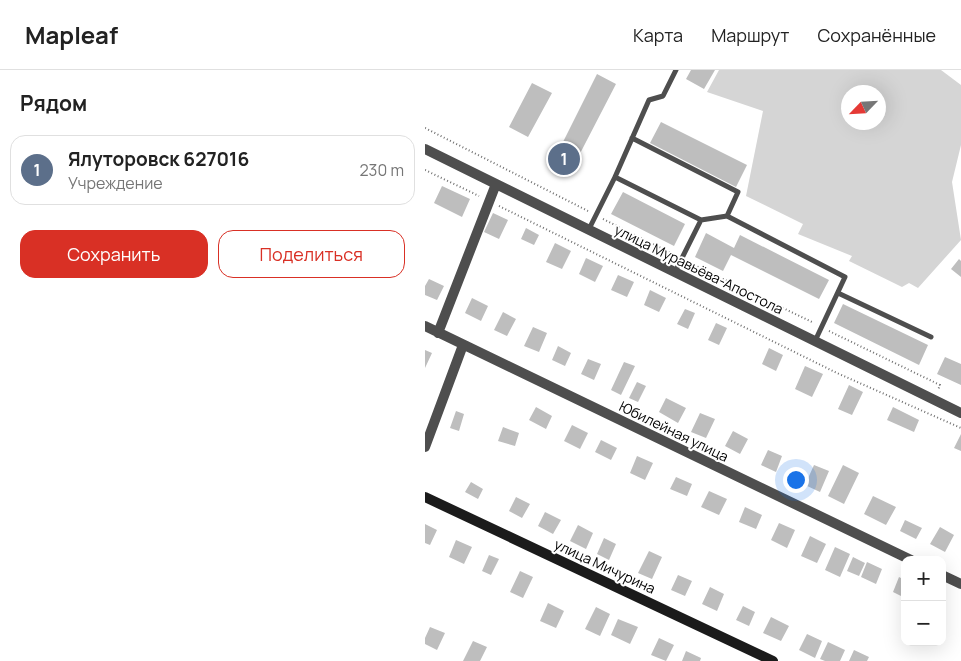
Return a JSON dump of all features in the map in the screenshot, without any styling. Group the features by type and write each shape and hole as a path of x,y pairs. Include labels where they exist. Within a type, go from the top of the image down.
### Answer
{"street":[{"name":"улица Муравьёва-Апостола","path":"425,149 961,413"},
{"path":"438,332 496,184"},
{"name":"Юбилейная улица","path":"425,326 903,556"},
{"path":"425,446 463,345"},
{"name":"улица Мичурина","path":"425,497 773,661"},
{"path":"946,577 961,584"}],"lane":[{"path":"588,230 615,177 649,100 663,96 676,70"},
{"path":"632,138 738,192 727,216"},
{"path":"615,177 701,220 727,216 845,277 815,341"},
{"path":"675,272 701,220"},
{"path":"837,293 931,337"}],"path":[{"path":"425,128 682,258 940,385 931,414"},
{"path":"425,170 837,373 961,428"}],"shaded area":[{"path":"719,70 941,70 961,85 961,145 952,182 961,240 918,288 909,283 902,287 849,261 852,256 798,234 803,224 746,196 763,111 707,92"}],"building":[{"path":"691,70 715,70 704,89 686,79"},
{"path":"597,74 616,84 572,169 554,160"},
{"path":"532,83 552,93 528,137 509,127"},
{"path":"661,122 747,165 736,187 650,143"},
{"path":"442,186 470,199 462,217 434,203"},
{"path":"623,192 685,224 674,246 611,214"},
{"path":"493,213 508,220 499,239 484,232"},
{"path":"526,228 539,235 534,245 521,239"},
{"path":"706,233 734,248 740,235 829,280 819,299 731,255 723,271 695,257"},
{"path":"555,243 571,251 562,269 546,262"},
{"path":"586,258 603,266 595,282 579,274"},
{"path":"959,259 961,261 961,277 951,269"},
{"path":"618,275 634,282 627,297 611,290"},
{"path":"429,279 444,286 437,300 425,295 425,286"},
{"path":"650,290 666,298 659,312 644,305"},
{"path":"472,298 488,306 481,321 465,313"},
{"path":"843,304 928,345 919,365 834,323"},
{"path":"685,309 695,313 688,329 677,324"},
{"path":"503,312 516,319 507,336 494,330"},
{"path":"716,323 727,328 719,345 708,340"},
{"path":"533,327 547,333 539,352 524,346"},
{"path":"558,346 571,353 565,366 552,360"},
{"path":"769,348 783,355 776,371 762,364"},
{"path":"425,350 432,353 425,368"},
{"path":"945,357 961,364 961,385 937,374"},
{"path":"588,359 601,364 594,380 581,374"},
{"path":"624,362 635,366 621,395 611,390"},
{"path":"805,366 823,374 812,397 795,389"},
{"path":"637,382 646,386 638,402 629,398"},
{"path":"849,385 863,392 852,415 838,409"},
{"path":"666,398 686,408 678,423 659,412"},
{"path":"536,407 552,416 546,429 529,420"},
{"path":"893,407 919,420 914,432 887,420"},
{"path":"456,411 464,414 459,431 450,428"},
{"path":"700,413 715,419 706,438 691,432"},
{"path":"572,425 588,433 580,449 564,441"},
{"path":"503,427 519,433 515,446 498,441"},
{"path":"733,431 748,439 740,454 725,446"},
{"path":"961,434 961,451 954,448"},
{"path":"601,440 617,448 611,460 595,452"},
{"path":"768,450 782,456 776,472 761,465"},
{"path":"637,456 653,463 645,480 630,473"},
{"path":"814,465 829,471 820,492 805,485"},
{"path":"843,465 859,473 844,504 828,496"},
{"path":"676,477 692,484 687,496 670,489"},
{"path":"471,482 483,489 478,499 465,492"},
{"path":"709,491 727,499 719,515 701,507"},
{"path":"873,496 896,507 886,525 864,514"},
{"path":"516,497 530,504 522,518 509,511"},
{"path":"745,507 762,515 756,529 739,522"},
{"path":"545,512 561,520 553,534 538,526"},
{"path":"905,520 922,528 916,539 900,531"},
{"path":"779,523 795,530 787,548 771,540"},
{"path":"425,524 437,530 430,545 425,543"},
{"path":"578,525 593,533 586,549 570,541"},
{"path":"940,527 954,535 945,552 930,544"},
{"path":"810,536 826,544 817,563 801,556"},
{"path":"604,538 616,544 609,560 597,554"},
{"path":"456,540 472,547 464,564 449,557"},
{"path":"835,547 850,554 840,577 825,570"},
{"path":"649,551 662,557 652,579 638,573"},
{"path":"489,555 499,559 491,575 482,571"},
{"path":"853,557 865,563 859,576 847,571"},
{"path":"867,562 882,569 876,584 861,577"},
{"path":"520,571 533,577 523,598 510,592"},
{"path":"678,575 692,581 685,596 671,590"},
{"path":"899,577 901,578 901,596 893,592"},
{"path":"710,587 724,594 717,611 702,604"},
{"path":"548,603 564,611 556,628 540,621"},
{"path":"743,606 755,612 749,626 736,620"},
{"path":"596,607 610,614 600,636 585,629"},
{"path":"771,617 789,626 781,641 763,633"},
{"path":"618,619 638,627 630,644 611,635"},
{"path":"430,627 445,633 437,650 425,644 425,638"},
{"path":"807,634 822,641 815,658 799,650"},
{"path":"659,638 674,645 666,661 651,655"},
{"path":"473,641 487,647 480,661 463,661"},
{"path":"828,642 845,650 840,661 820,659"},
{"path":"854,650 869,657 867,661 849,661"},
{"path":"686,651 701,658 700,661 682,661"}],"place":[{"name":"Ялуторовск 627016","path":"564,159"}]}
